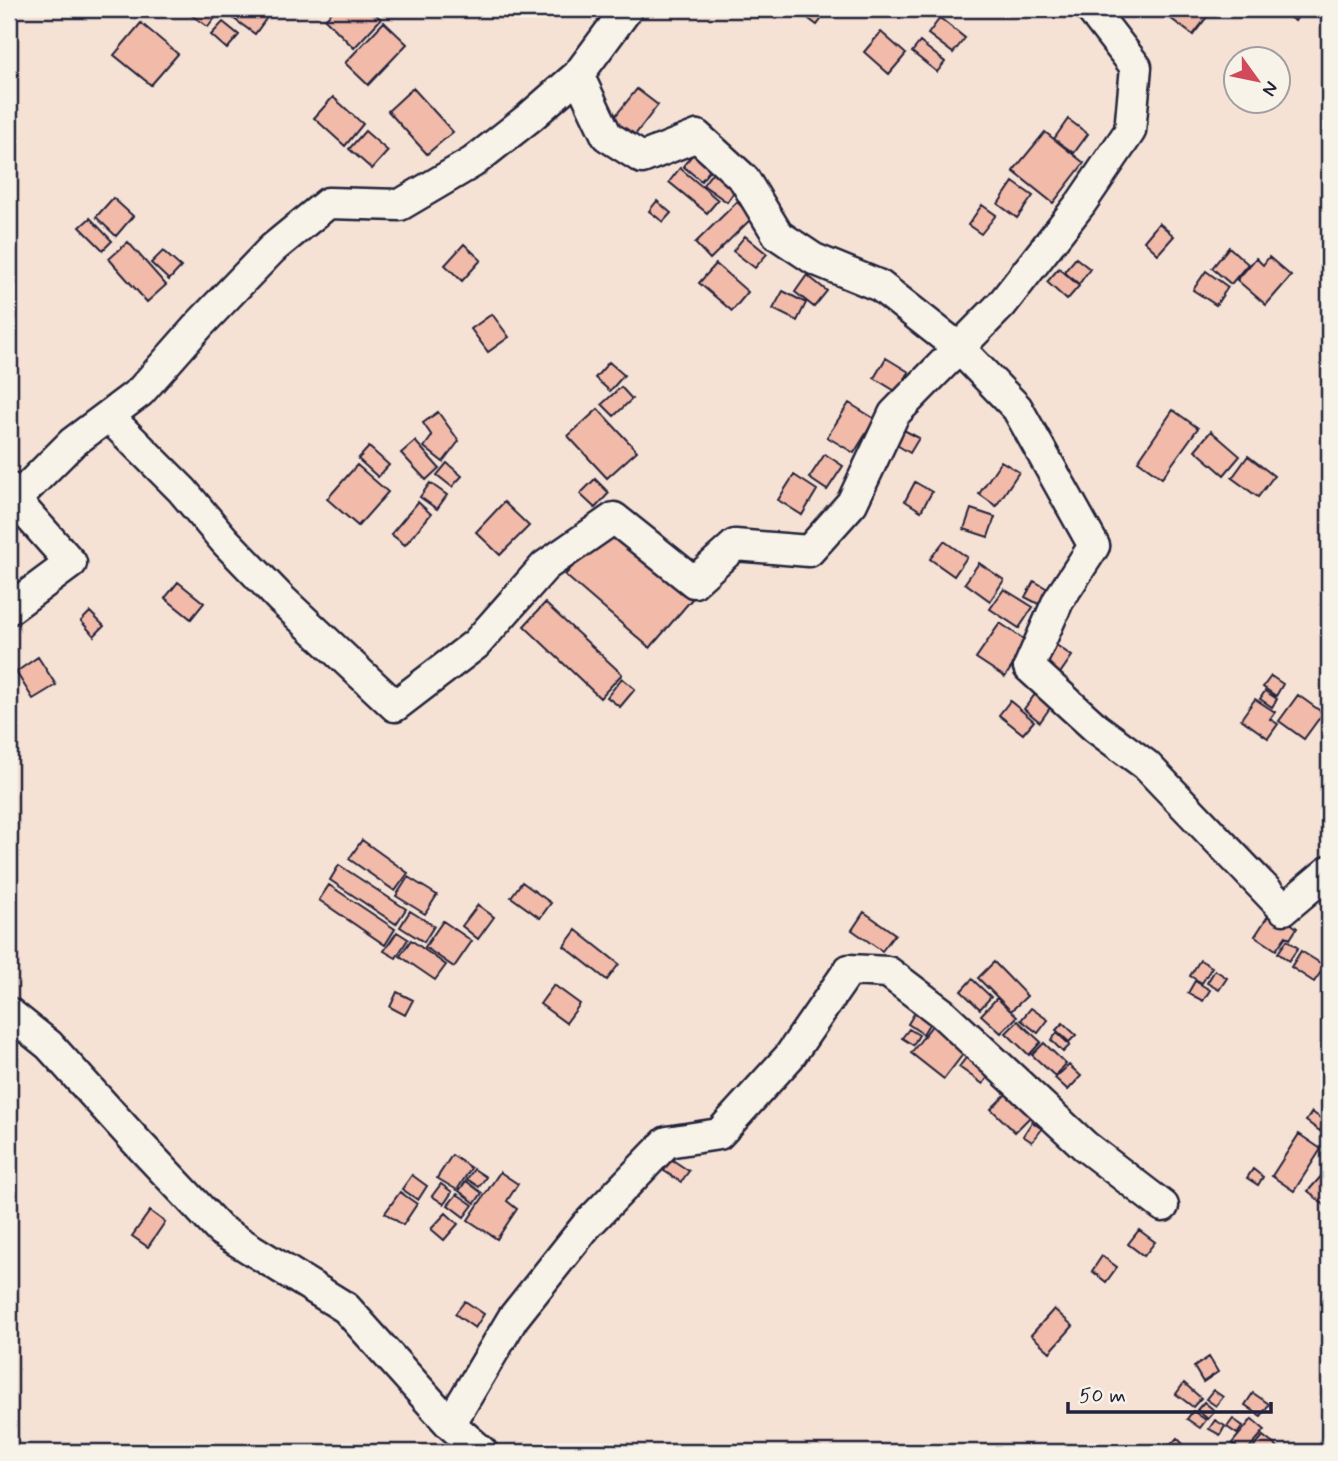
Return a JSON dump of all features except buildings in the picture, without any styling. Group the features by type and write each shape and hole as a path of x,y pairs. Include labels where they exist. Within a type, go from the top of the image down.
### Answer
{"street":[{"path":"9,609 71,563 12,494 72,443 140,392 272,249 328,202 400,205 473,162 578,75 627,9"},
{"path":"108,416 182,491 281,600 395,706 476,644 545,566 614,518 694,582 735,545 810,551 852,503 894,414 1002,304 1081,203 1130,131 1136,67 1091,9"},
{"path":"578,75 607,136 642,158 697,136 744,179 778,235 814,259 880,286 960,349 1017,408 1094,546 1058,601 1029,667 1096,728 1146,765 1284,909 1329,871"},
{"path":"450,1424 513,1318 586,1226 667,1142 719,1134 789,1056 849,970 888,972 942,1013 1084,1146 1163,1206"},
{"path":"9,1013 49,1045 220,1230 346,1308 450,1424 482,1452"}]}
